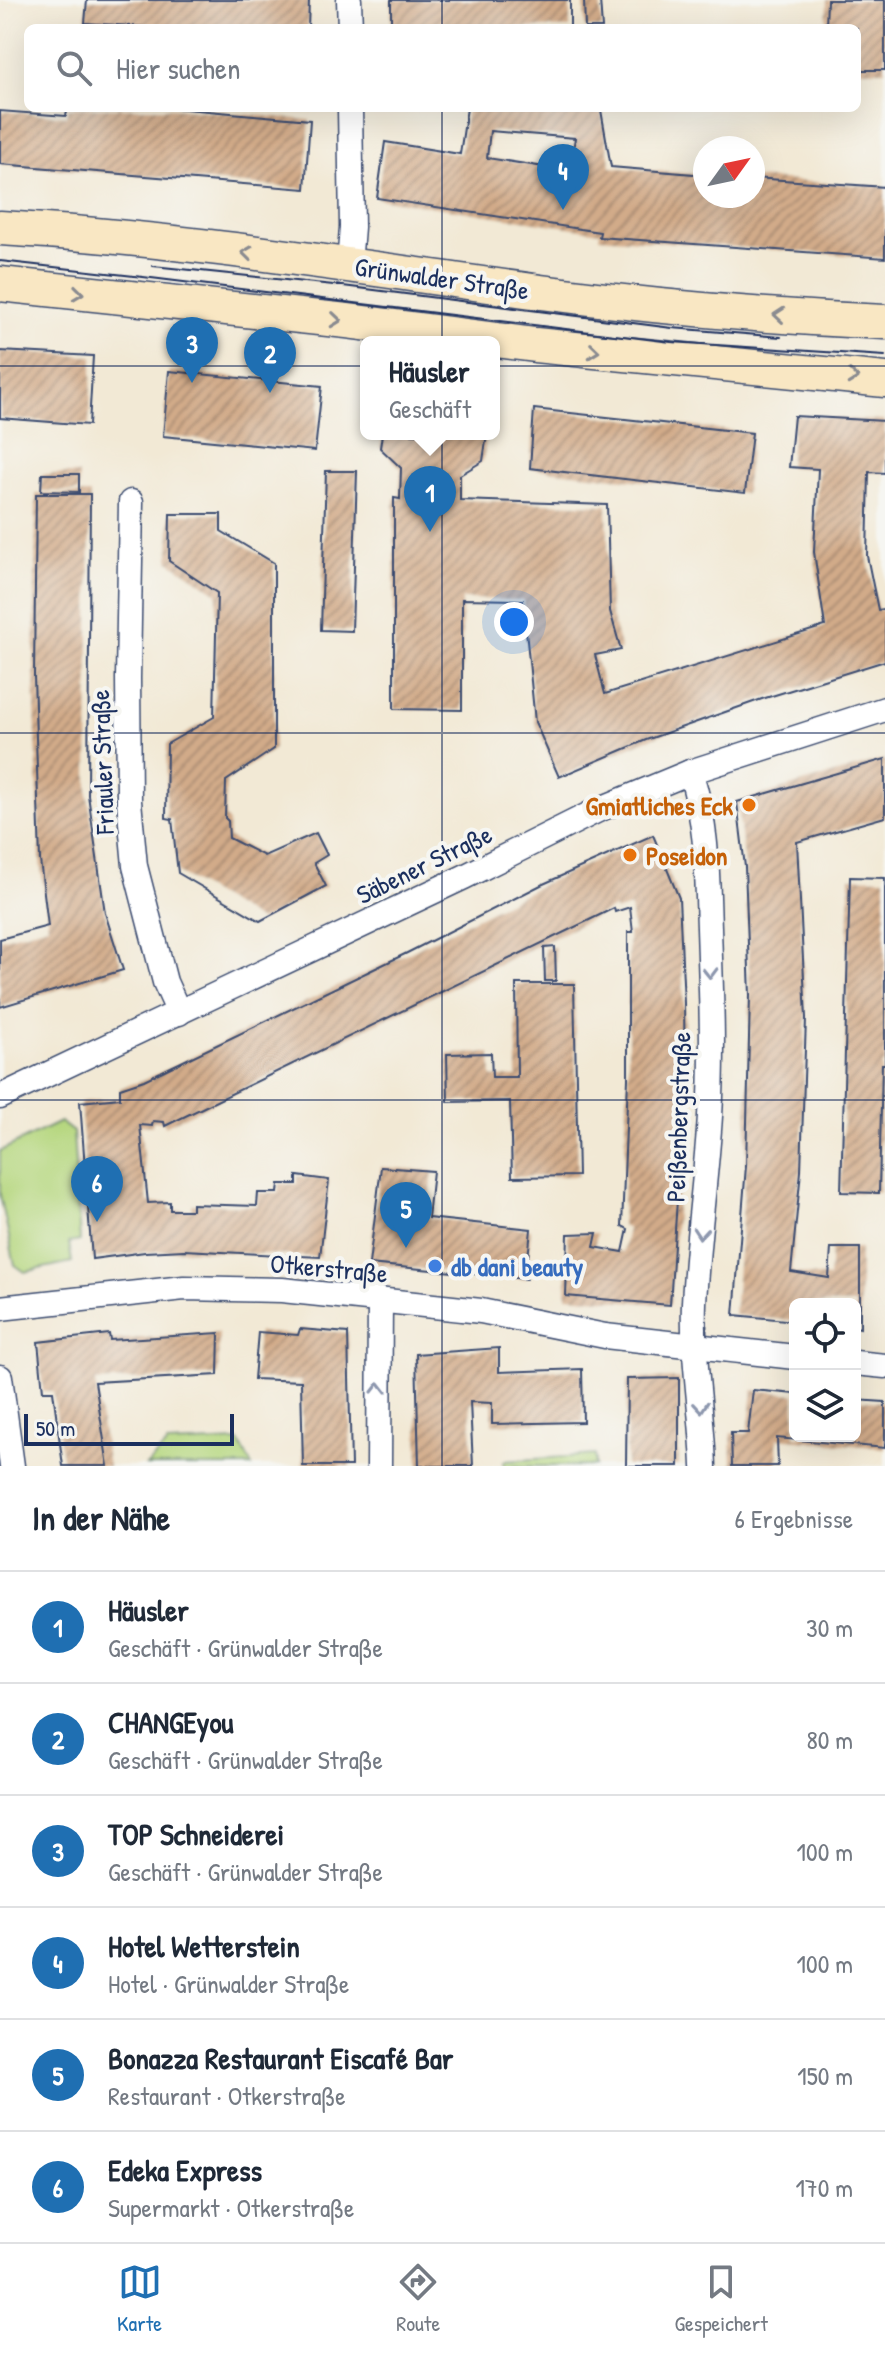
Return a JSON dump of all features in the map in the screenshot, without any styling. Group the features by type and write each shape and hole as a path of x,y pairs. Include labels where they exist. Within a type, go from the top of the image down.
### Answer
{"main road":[{"name":"Grünwalder Straße","path":"0,228 131,238 545,293 701,309 885,322"},
{"name":"Grünwalder Straße","path":"0,284 464,336"},
{"name":"Grünwalder Straße","path":"500,341 885,380"}],"street":[{"path":"349,0 350,24"},
{"path":"349,265 352,227 350,112"},
{"name":"Friauler Straße","path":"131,502 128,724 129,801 135,866 165,982 179,1013"},
{"name":"Säbener Straße","path":"0,1097 464,877 598,810 690,772 885,709"},
{"name":"Peißenbergstraße","path":"690,772 701,805 707,869 710,994 710,1112 694,1302 694,1348 702,1409 704,1466"},
{"name":"Otkerstraße","path":"0,1308 184,1288 282,1290 481,1311 605,1336 789,1356"},
{"path":"379,1466 380,1300"},
{"path":"861,1364 885,1366"},
{"path":"0,1377 12,1466"}],"green space":[{"path":"60,1122 73,1132 80,1241 69,1243 72,1262 25,1272 15,1265 0,1195 0,1151"},
{"path":"239,1441 252,1466 146,1466 167,1444"},
{"path":"595,1455 595,1466 504,1466 504,1461"}],"building":[{"path":"87,0 309,0 308,24 85,23"},
{"path":"391,0 570,0 570,24 391,24"},
{"path":"584,0 600,0 602,24 585,24"},
{"path":"827,0 885,0 885,70 861,70 861,24 826,24"},
{"path":"0,111 66,116 67,112 219,112 310,120 305,189 0,164"},
{"path":"466,112 601,112 611,167 693,174 693,208 765,208 765,179 885,187 885,258 599,237 600,232 377,198 385,142 460,154","holes":["490,131 575,138 570,171 487,158"]},
{"path":"0,351 93,356 89,425 0,418"},
{"path":"169,371 322,386 315,451 163,436"},
{"path":"534,409 752,433 745,493 530,468"},
{"path":"794,416 885,421 885,473 869,472 867,556 878,610 885,609 885,661 762,699 646,740 559,777 535,722 523,600 462,599 462,710 394,709 394,498 400,499 401,468 380,448 381,440 486,440 483,461 460,475 460,500 607,505 610,611 621,650 595,655 605,694 825,626 814,552 818,469 789,467"},
{"path":"326,471 357,471 352,631 321,630"},
{"path":"42,474 79,474 79,492 41,491"},
{"path":"36,494 90,494 88,795 105,913 123,970 0,1007 0,939 48,926 40,860 34,676"},
{"path":"170,514 221,514 221,531 274,563 274,749 226,781 225,818 229,838 264,856 316,833 327,855 314,863 326,886 260,921 178,873 172,819 166,818 167,744 214,717 217,593 169,561"},
{"path":"885,759 885,817 797,842 806,1018 801,1171 791,1272 829,1278 831,1248 860,1248 860,1298 789,1298 789,1320 734,1315 746,1166 750,995 745,867 737,802"},
{"path":"653,835 679,898 684,1003 685,1080 670,1305 566,1296 568,1234 597,1233 594,1247 623,1252 628,1229 622,1226 628,1079 628,932 633,932 630,907 615,912 614,908 165,1126 164,1122 153,1121 152,1126 140,1125 148,1203 170,1202 170,1210 192,1210 192,1204 257,1206 258,1193 278,1193 279,1184 297,1184 297,1176 329,1180 320,1257 184,1250 92,1259 80,1102 120,1098 120,1088 144,1080 541,885"},
{"path":"850,877 885,878 885,1064 882,1064 879,1193 841,1192"},
{"path":"555,947 556,981 545,981 544,948"},
{"path":"516,984 574,984 578,1176 512,1177 510,1101 448,1102 447,1054 491,1053 492,1077 517,1077"},
{"path":"381,1167 433,1171 428,1218 531,1229 526,1279 369,1264"},
{"path":"300,1329 348,1333 351,1466 303,1466 301,1381 254,1379 258,1332 298,1335"},
{"path":"219,1333 218,1375 95,1382 108,1466 63,1466 53,1391 43,1391 38,1342 109,1334 110,1340"},
{"path":"499,1348 499,1372 582,1369 583,1422 492,1424 492,1403 470,1402 473,1466 419,1466 416,1354"},
{"path":"679,1378 679,1466 626,1466 627,1379"},
{"path":"753,1390 789,1393 789,1439 777,1438 778,1466 732,1466 731,1433 748,1433"},
{"path":"861,1400 885,1402 885,1448 820,1442 861,1442"}],"tram line":[{"path":"0,261 671,342 885,356"},
{"path":"153,266 343,286 672,328 781,337"}],"place":[{"name":"Hotel Wetterstein","path":"563,210"},
{"name":"TOP Schneiderei","path":"192,383"},
{"name":"CHANGEyou","path":"270,393"},
{"name":"Häusler","path":"430,532"},
{"name":"Gmiatliches Eck","path":"749,805"},
{"name":"Poseidon","path":"630,855"},
{"name":"Edeka Express","path":"97,1222"},
{"name":"Bonazza Restaurant Eiscafé Bar","path":"406,1248"},
{"name":"db dani beauty","path":"435,1266"}]}
